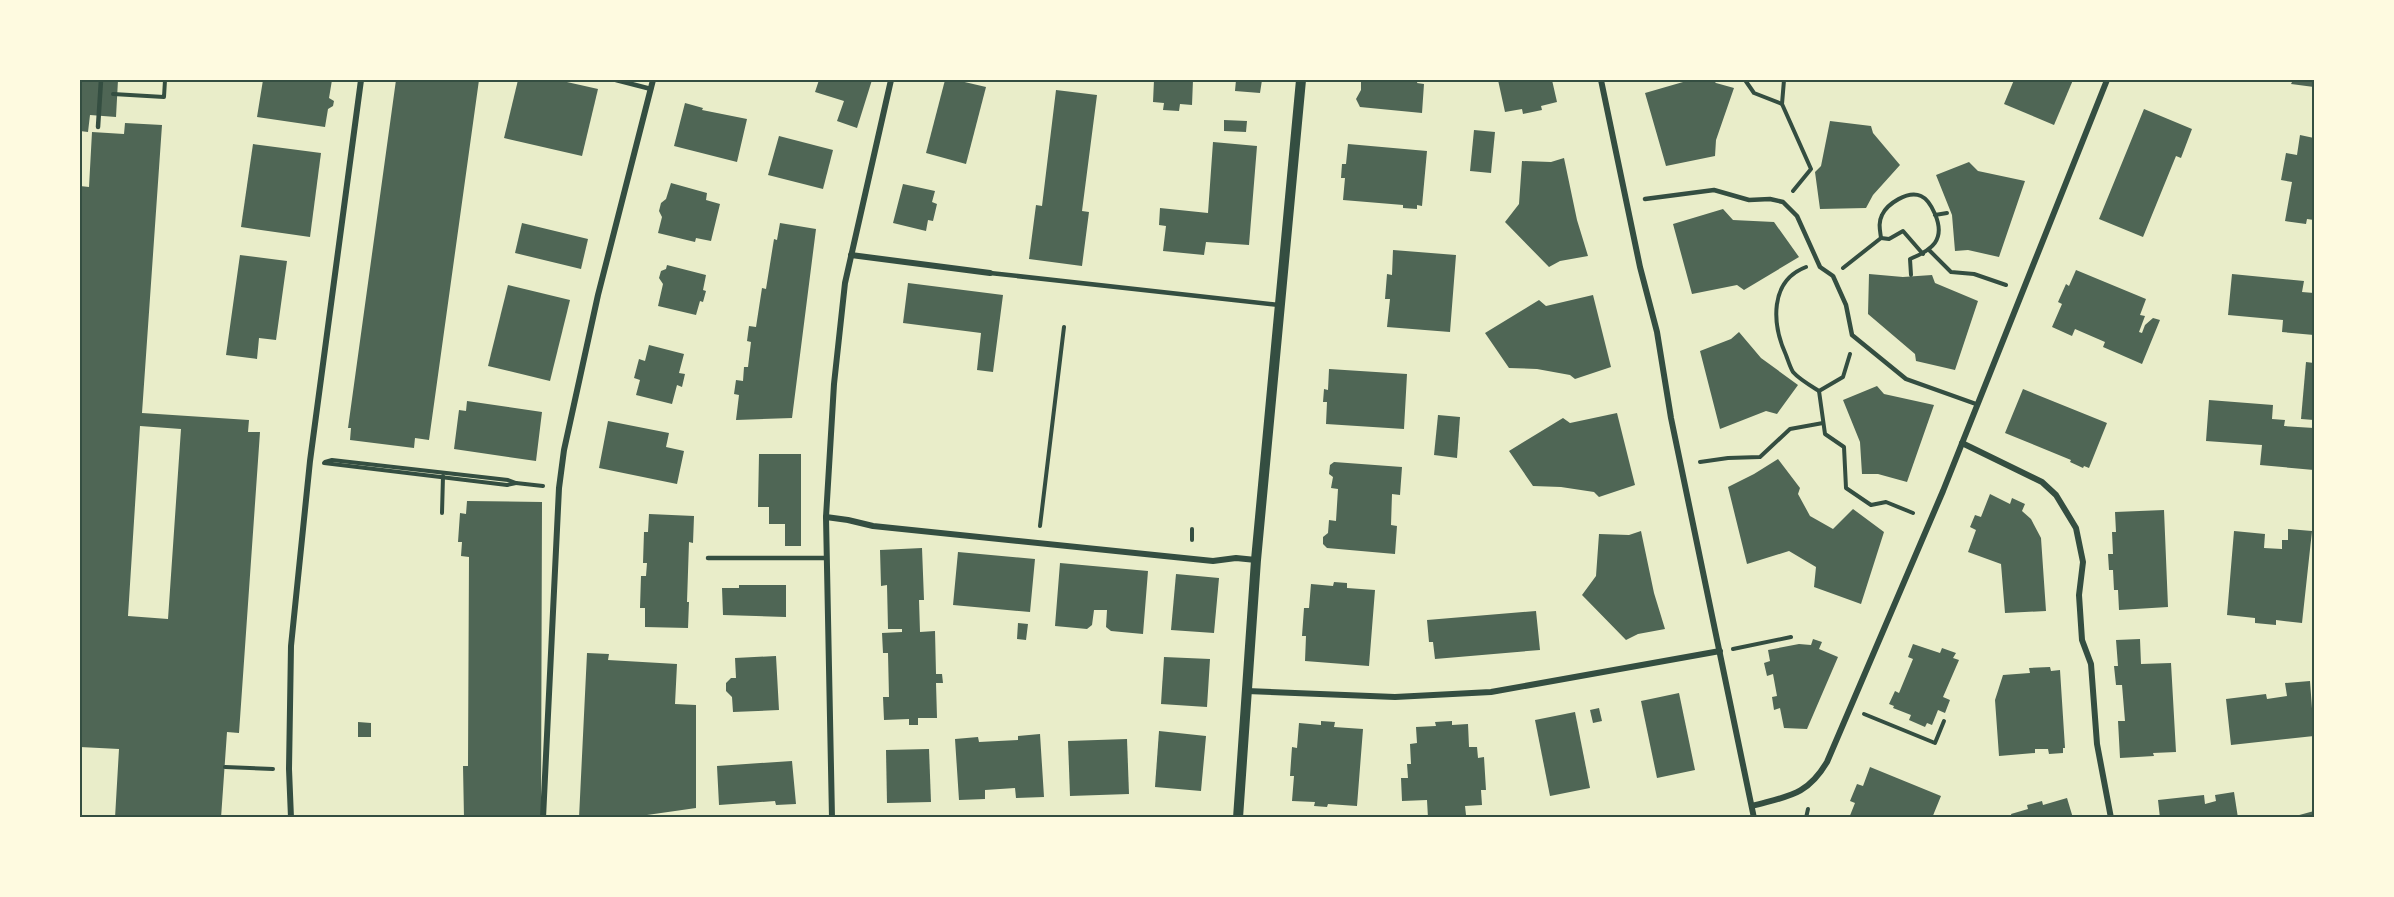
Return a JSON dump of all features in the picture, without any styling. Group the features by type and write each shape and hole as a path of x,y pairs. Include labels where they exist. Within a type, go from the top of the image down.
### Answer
{"street":[{"path":"291,818 289,769 291,646 310,461 361,80"},
{"path":"543,818 559,488 564,450 596,306 653,80"},
{"path":"832,818 826,518 834,384 845,283 891,80"},
{"path":"1238,818 1256,560 1300,80"},
{"path":"1601,80 1640,267 1657,332 1671,418 1755,818"},
{"path":"1752,806 1801,792 1817,779 1827,762 1962,443 2107,80"},
{"path":"851,255 990,273"},
{"path":"1962,443 2042,482 2056,495 2076,528 2083,562 2079,595 2082,640 2091,664 2097,744 2110,818"},
{"path":"826,518 873,526 1213,561 1236,558 1256,560"},
{"path":"1247,691 1395,697 1491,692 1720,651"}],"lane":[{"path":"98,128 101,80"},
{"path":"616,80 651,89"},
{"path":"1645,199 1714,190 1749,200 1770,199 1783,202 1797,216 1820,267 1833,276 1846,305 1852,335 1906,379 1976,404"},
{"path":"990,273 1281,306"},
{"path":"708,558 826,558"}],"path":[{"path":"133,95 164,97 165,80"},
{"path":"1745,80 1754,93 1782,104"},
{"path":"1783,202 1811,169 1782,104 1784,80"},
{"path":"1881,238 1879,226 1882,214 1892,204 1907,195 1918,195 1927,200 1939,226 1938,236 1929,250 1910,259 1911,275"},
{"path":"1935,215 1947,213"},
{"path":"1881,238 1889,240 1903,231 1923,254"},
{"path":"1833,276 1881,238"},
{"path":"1929,250 1951,272 1974,274 2006,285"},
{"path":"1820,267 1808,266 1795,271 1785,281 1776,304 1779,338 1793,372 1819,391 1825,434 1844,447 1846,488 1871,505 1886,502 1913,513"},
{"path":"1040,526 1064,327"},
{"path":"1819,391 1843,377 1850,358 1852,335"},
{"path":"1700,462 1760,458 1790,429 1823,423"},
{"path":"332,460 443,475"},
{"path":"324,462 508,480 559,488"},
{"path":"442,513 443,475"},
{"path":"1192,529 1192,540"},
{"path":"1732,649 1791,637"},
{"path":"1863,713 1935,743 1944,721"},
{"path":"225,767 256,768"},
{"path":"1806,818 1808,808"}],"building":[{"path":"80,80 118,80 116,117 90,115 88,132 80,131"},
{"path":"263,80 332,80 329,98 334,101 333,106 328,109 325,127 257,117"},
{"path":"396,80 479,80 429,440 415,438 414,448 350,440 351,428 348,428"},
{"path":"518,80 558,80 598,89 582,156 504,138"},
{"path":"819,80 872,80 857,128 837,121 844,101 815,92"},
{"path":"945,80 956,80 986,87 966,164 926,153"},
{"path":"1154,80 1193,80 1192,105 1180,104 1179,111 1163,110 1164,103 1153,102"},
{"path":"1236,80 1262,80 1260,93 1235,91"},
{"path":"1361,80 1418,80 1417,83 1424,84 1422,113 1360,107 1356,99 1361,90"},
{"path":"1498,80 1552,80 1557,102 1541,106 1542,110 1523,114 1522,109 1505,112"},
{"path":"1690,80 1713,80 1734,88 1716,140 1715,156 1666,166 1645,93"},
{"path":"2014,80 2073,80 2054,125 2004,104"},
{"path":"2293,80 2314,80 2314,87 2291,84"},
{"path":"1056,90 1097,95 1082,211 1089,212 1082,266 1029,259 1036,205 1042,206"},
{"path":"685,103 703,108 702,110 747,119 737,162 674,146"},
{"path":"2144,109 2192,129 2181,158 2176,156 2143,237 2099,219"},
{"path":"1224,120 1247,121 1246,132 1224,131"},
{"path":"1830,121 1871,126 1873,133 1900,165 1873,195 1866,208 1820,209 1815,172 1821,166"},
{"path":"125,123 162,125 142,413 249,420 248,432 260,432 239,733 227,732 221,818 115,818 119,749 80,747 80,186 89,187 92,132 124,134","holes":["140,426 181,429 168,619 128,616"]},
{"path":"1474,130 1495,132 1491,173 1470,171"},
{"path":"2300,135 2314,138 2314,220 2307,219 2306,224 2285,221 2292,182 2281,180 2286,153 2297,155"},
{"path":"779,136 833,150 823,189 768,175"},
{"path":"1213,142 1257,146 1249,245 1206,242 1204,255 1163,251 1166,226 1159,225 1160,208 1208,213"},
{"path":"253,144 321,153 310,237 241,227"},
{"path":"1348,144 1427,151 1422,206 1417,205 1417,209 1403,208 1403,205 1343,200 1345,178 1341,178 1342,164 1346,164"},
{"path":"1564,158 1577,220 1588,256 1560,261 1549,267 1505,222 1519,204 1522,161 1551,162"},
{"path":"1969,162 1978,171 2025,181 1999,257 1968,250 1955,251 1952,215 1936,175"},
{"path":"671,183 707,193 706,200 720,204 711,241 696,238 695,242 658,233 662,217 659,211 661,203 666,199"},
{"path":"903,184 935,191 932,202 937,204 933,221 928,220 926,231 893,223"},
{"path":"1723,209 1733,220 1774,222 1799,257 1744,290 1737,285 1692,294 1673,224"},
{"path":"522,223 588,239 581,269 515,253"},
{"path":"780,223 816,229 792,418 736,420 739,395 734,394 736,380 743,381 744,367 748,367 751,342 747,341 749,326 756,327 762,288 766,289 774,239 777,240"},
{"path":"1393,250 1456,255 1450,332 1387,327 1390,299 1385,299 1387,274 1392,275"},
{"path":"240,255 287,261 276,340 259,338 257,359 226,355"},
{"path":"667,265 706,275 703,290 706,291 696,315 658,306 663,284 659,278 661,271 666,269"},
{"path":"2076,270 2146,299 2140,315 2145,316 2139,332 2142,333 2145,325 2153,318 2160,320 2142,364 2103,347 2105,342 2075,329 2072,336 2052,327 2062,304 2058,302 2066,284 2069,286"},
{"path":"1869,274 1903,277 1932,275 1935,283 1978,301 1955,370 1916,361 1915,354 1868,314"},
{"path":"2232,274 2304,281 2302,292 2314,293 2314,335 2282,332 2283,320 2228,315"},
{"path":"908,283 1003,295 993,372 977,370 981,333 903,323"},
{"path":"508,285 570,300 550,381 488,366"},
{"path":"1593,295 1611,367 1575,379 1570,375 1537,369 1509,368 1485,333 1539,300 1546,306"},
{"path":"1739,332 1761,358 1798,385 1777,414 1766,411 1720,429 1700,351 1731,339"},
{"path":"649,345 684,354 679,373 685,374 682,387 677,385 672,404 636,395 640,380 634,378 639,359 645,361"},
{"path":"2306,362 2314,363 2314,420 2301,419"},
{"path":"1329,369 1407,374 1404,429 1326,424 1327,402 1323,402 1324,389 1328,390"},
{"path":"1877,386 1884,394 1934,405 1907,482 1878,474 1862,474 1860,442 1843,400"},
{"path":"2023,389 2107,423 2089,468 2084,466 2083,468 2070,462 2071,460 2005,433"},
{"path":"2209,400 2273,405 2272,419 2285,420 2284,426 2314,428 2314,470 2260,465 2262,445 2206,441"},
{"path":"467,401 542,412 536,461 454,449 459,410 466,411"},
{"path":"1617,413 1635,485 1599,497 1594,492 1533,486 1509,451 1563,418 1570,423"},
{"path":"1438,415 1460,417 1457,458 1434,455"},
{"path":"608,421 669,433 666,447 684,451 677,484 599,468"},
{"path":"759,454 801,454 801,546 785,546 785,524 769,524 769,507 758,507"},
{"path":"1778,459 1800,488 1798,494 1810,516 1833,529 1853,509 1884,532 1861,604 1814,587 1816,567 1789,551 1747,564 1728,487"},
{"path":"1334,462 1402,467 1400,495 1392,494 1391,525 1397,526 1395,554 1327,548 1323,544 1323,537 1328,533 1329,520 1336,521 1338,489 1331,488 1333,477 1329,474 1330,465"},
{"path":"1990,494 2010,504 2012,498 2025,504 2022,511 2031,519 2041,538 2046,611 2005,613 2001,564 1968,552 1976,530 1970,527 1975,515 1981,517"},
{"path":"467,501 542,502 541,818 464,818 463,766 468,766 469,557 461,556 462,542 458,542 460,513 466,514"},
{"path":"2164,510 2168,607 2119,610 2118,590 2114,590 2113,570 2109,570 2108,554 2113,554 2112,532 2116,532 2115,512"},
{"path":"649,514 694,516 693,543 689,542 688,628 645,627 645,608 640,608 641,576 646,576 647,563 643,563 644,532 648,532"},
{"path":"2288,529 2312,531 2302,623 2276,620 2276,625 2255,623 2255,618 2227,615 2234,531 2265,534 2264,548 2282,549 2282,540 2288,540"},
{"path":"1641,531 1654,593 1665,629 1638,634 1626,640 1582,595 1596,576 1599,534 1629,535"},
{"path":"922,548 924,600 919,600 920,632 935,631 936,674 942,674 943,683 936,683 937,718 918,718 918,725 909,725 909,719 884,720 883,697 889,697 888,653 883,653 882,633 902,632 902,629 888,629 887,585 881,586 880,550"},
{"path":"958,552 1035,559 1030,612 953,605"},
{"path":"1060,563 1148,571 1143,634 1111,631 1106,627 1107,610 1094,610 1092,625 1087,629 1055,626"},
{"path":"1176,574 1219,578 1214,633 1171,630"},
{"path":"1334,582 1347,583 1347,588 1375,590 1369,666 1305,661 1306,636 1302,636 1304,608 1309,608 1311,584 1333,586"},
{"path":"739,585 786,585 786,617 723,615 722,588 739,588"},
{"path":"1536,611 1540,650 1435,659 1433,642 1429,642 1427,620"},
{"path":"1018,623 1028,624 1026,640 1017,639"},
{"path":"1813,639 1822,642 1819,649 1838,657 1807,729 1784,728 1780,708 1774,710 1772,697 1777,696 1773,674 1767,676 1764,663 1770,661 1768,650 1799,644 1811,645"},
{"path":"2140,639 2141,664 2171,663 2176,752 2120,758 2118,721 2125,721 2122,685 2116,685 2114,666 2118,666 2116,640"},
{"path":"1913,644 1940,653 1942,648 1956,653 1953,658 1959,660 1943,697 1950,700 1945,713 1938,710 1932,725 1927,723 1925,727 1909,720 1911,715 1889,704 1895,691 1899,693 1913,659 1908,657"},
{"path":"587,653 609,654 608,660 677,664 675,704 696,705 696,808 626,818 579,818"},
{"path":"776,656 779,710 733,712 732,697 726,691 726,683 731,678 736,678 735,658"},
{"path":"1164,657 1210,659 1207,707 1161,704"},
{"path":"2050,667 2051,671 2060,670 2065,748 2063,748 2063,753 2049,754 2048,749 2035,749 2035,753 1999,756 1995,700 2003,675 2030,673 2029,668"},
{"path":"2310,681 2314,736 2231,745 2226,699 2266,694 2267,699 2287,696 2285,683"},
{"path":"1679,693 1695,770 1657,778 1641,701"},
{"path":"1599,708 1602,721 1593,723 1590,710"},
{"path":"1575,712 1590,788 1550,796 1535,720"},
{"path":"1321,721 1335,722 1334,727 1363,729 1357,806 1328,804 1327,807 1314,806 1315,802 1292,801 1294,776 1290,776 1292,747 1297,748 1299,723 1321,725"},
{"path":"1452,721 1452,725 1468,724 1469,747 1477,747 1478,758 1484,757 1486,790 1481,790 1482,805 1465,806 1466,815 1428,818 1427,800 1402,801 1401,778 1408,778 1407,764 1411,764 1410,744 1417,743 1416,727 1436,726 1435,722"},
{"path":"358,722 371,723 371,737 358,737"},
{"path":"1159,731 1206,736 1201,791 1155,787"},
{"path":"1040,734 1044,797 1016,798 1015,788 985,790 985,799 959,800 955,739 978,737 979,742 1018,740 1018,736"},
{"path":"1127,739 1129,794 1070,796 1068,741"},
{"path":"929,749 931,802 887,803 886,750"},
{"path":"792,761 796,804 776,805 775,801 719,805 717,766"},
{"path":"1870,767 1941,796 1932,818 1849,818 1855,803 1850,801 1857,784 1863,786"},
{"path":"2234,792 2238,818 2160,818 2158,800 2204,795 2205,804 2216,801 2215,795"},
{"path":"2067,798 2073,818 2012,818 2011,814 2028,809 2027,805 2042,801 2043,805"},
{"path":"2314,811 2314,818 2292,818 2292,817"}]}
